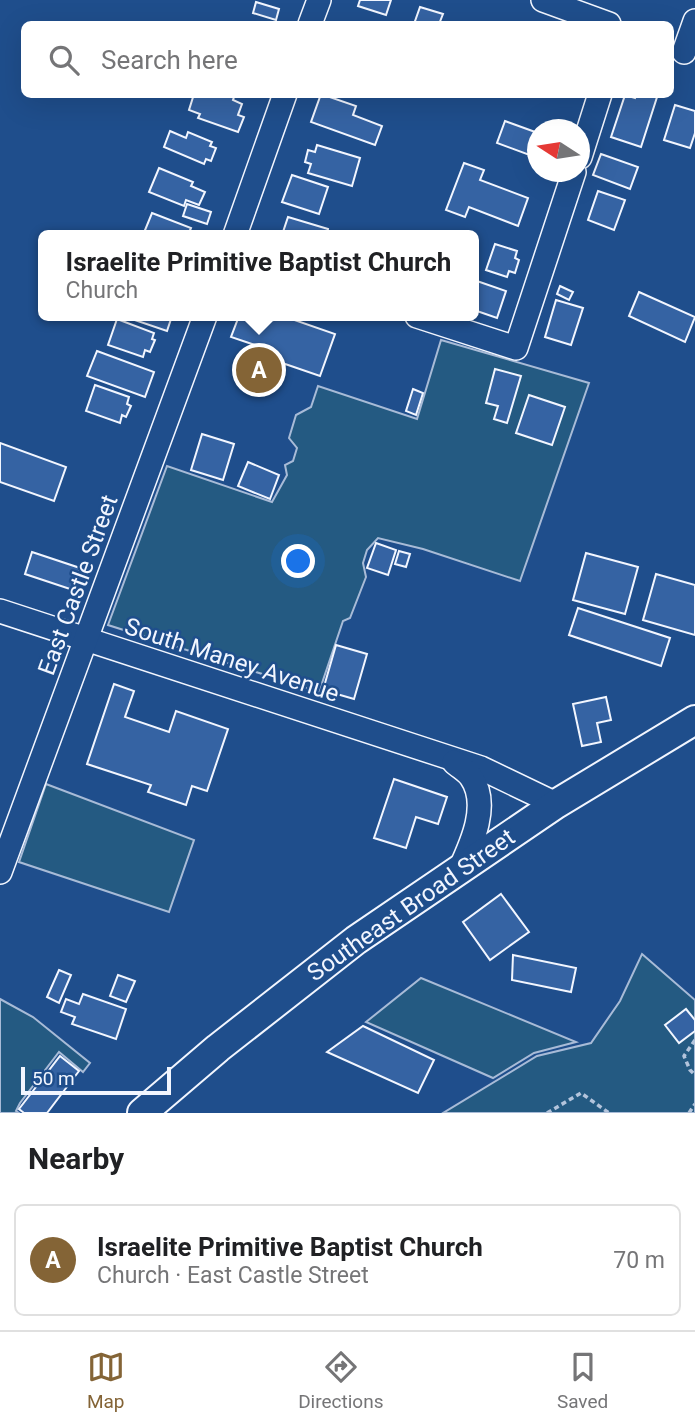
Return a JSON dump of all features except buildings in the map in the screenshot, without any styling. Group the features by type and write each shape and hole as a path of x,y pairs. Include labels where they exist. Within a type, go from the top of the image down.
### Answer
{"main road":[{"name":"Southeast Broad Street","path":"142,1113 218,1048 356,940 556,804 695,720"}],"street":[{"path":"311,21 319,0"},
{"path":"542,0 601,21"},
{"path":"683,52 695,21"},
{"path":"237,230 284,98"},
{"path":"590,124 599,98"},
{"path":"432,321 516,348 572,182"},
{"name":"East Castle Street","path":"0,872 203,321"},
{"name":"South Maney Avenue","path":"0,611 481,768 556,804"},
{"name":"South Maney Avenue","path":"449,758 471,776 478,793 480,808 460,869"}],"path":[{"path":"695,1040 684,1056 695,1075"},
{"path":"547,1113 581,1094 609,1113"},
{"path":"689,1113 695,1104"}],"shaded area":[{"path":"441,340 589,383 520,581 423,549 378,538 367,550 363,563 366,577 350,618 343,621 319,692 108,625 167,466 272,502 287,475 285,465 293,461 297,448 289,438 296,415 311,407 318,386 417,419"},
{"path":"46,784 194,840 169,912 19,862"},
{"path":"642,954 695,1000 695,1113 443,1113 537,1056 591,1043 620,1001"},
{"path":"421,978 576,1042 534,1053 493,1078 366,1022"},
{"path":"0,999 33,1017 90,1063 83,1072 59,1052 20,1103 16,1111 19,1113 0,1113"}],"place":[{"name":"Israelite Primitive Baptist Church","path":"259,370"}]}
